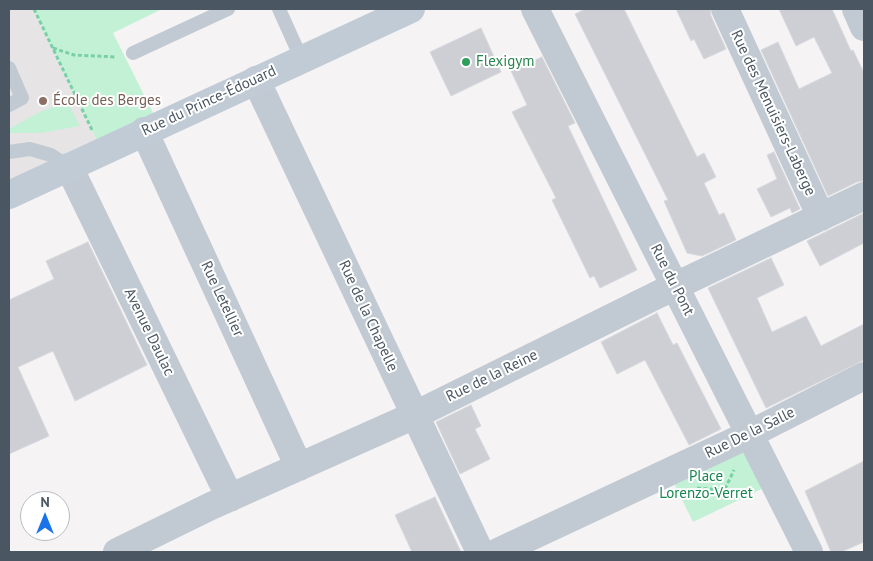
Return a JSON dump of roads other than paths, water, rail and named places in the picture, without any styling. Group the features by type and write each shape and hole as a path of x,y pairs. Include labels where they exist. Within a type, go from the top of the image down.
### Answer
{"street":[{"name":"Rue du Prince-Édouard","path":"9,195 411,9"},
{"name":"Rue du Pont","path":"535,9 809,552"},
{"name":"Rue des Menuisiers-Laberge","path":"725,9 821,217"},
{"path":"856,9 864,27"},
{"name":"Rue de la Chapelle","path":"256,80 480,552"},
{"name":"Rue Letellier","path":"144,132 299,467"},
{"name":"Avenue Daulac","path":"69,167 230,498"},
{"name":"Rue de la Reine","path":"117,552 230,498 415,415 675,286 864,196"},
{"name":"Rue De la Salle","path":"498,552 669,473 864,376"}],"lane":[{"path":"133,53 228,9"},
{"path":"279,9 302,58"},
{"path":"9,68 22,98 9,105"},
{"path":"9,152 30,149 51,154 69,167"}],"place":[{"name":"Flexigym","path":"466,62"},
{"name":"École des Berges","path":"43,101"}],"park label":[{"name":"Place Lorenzo-Verret","path":"706,486"}]}
